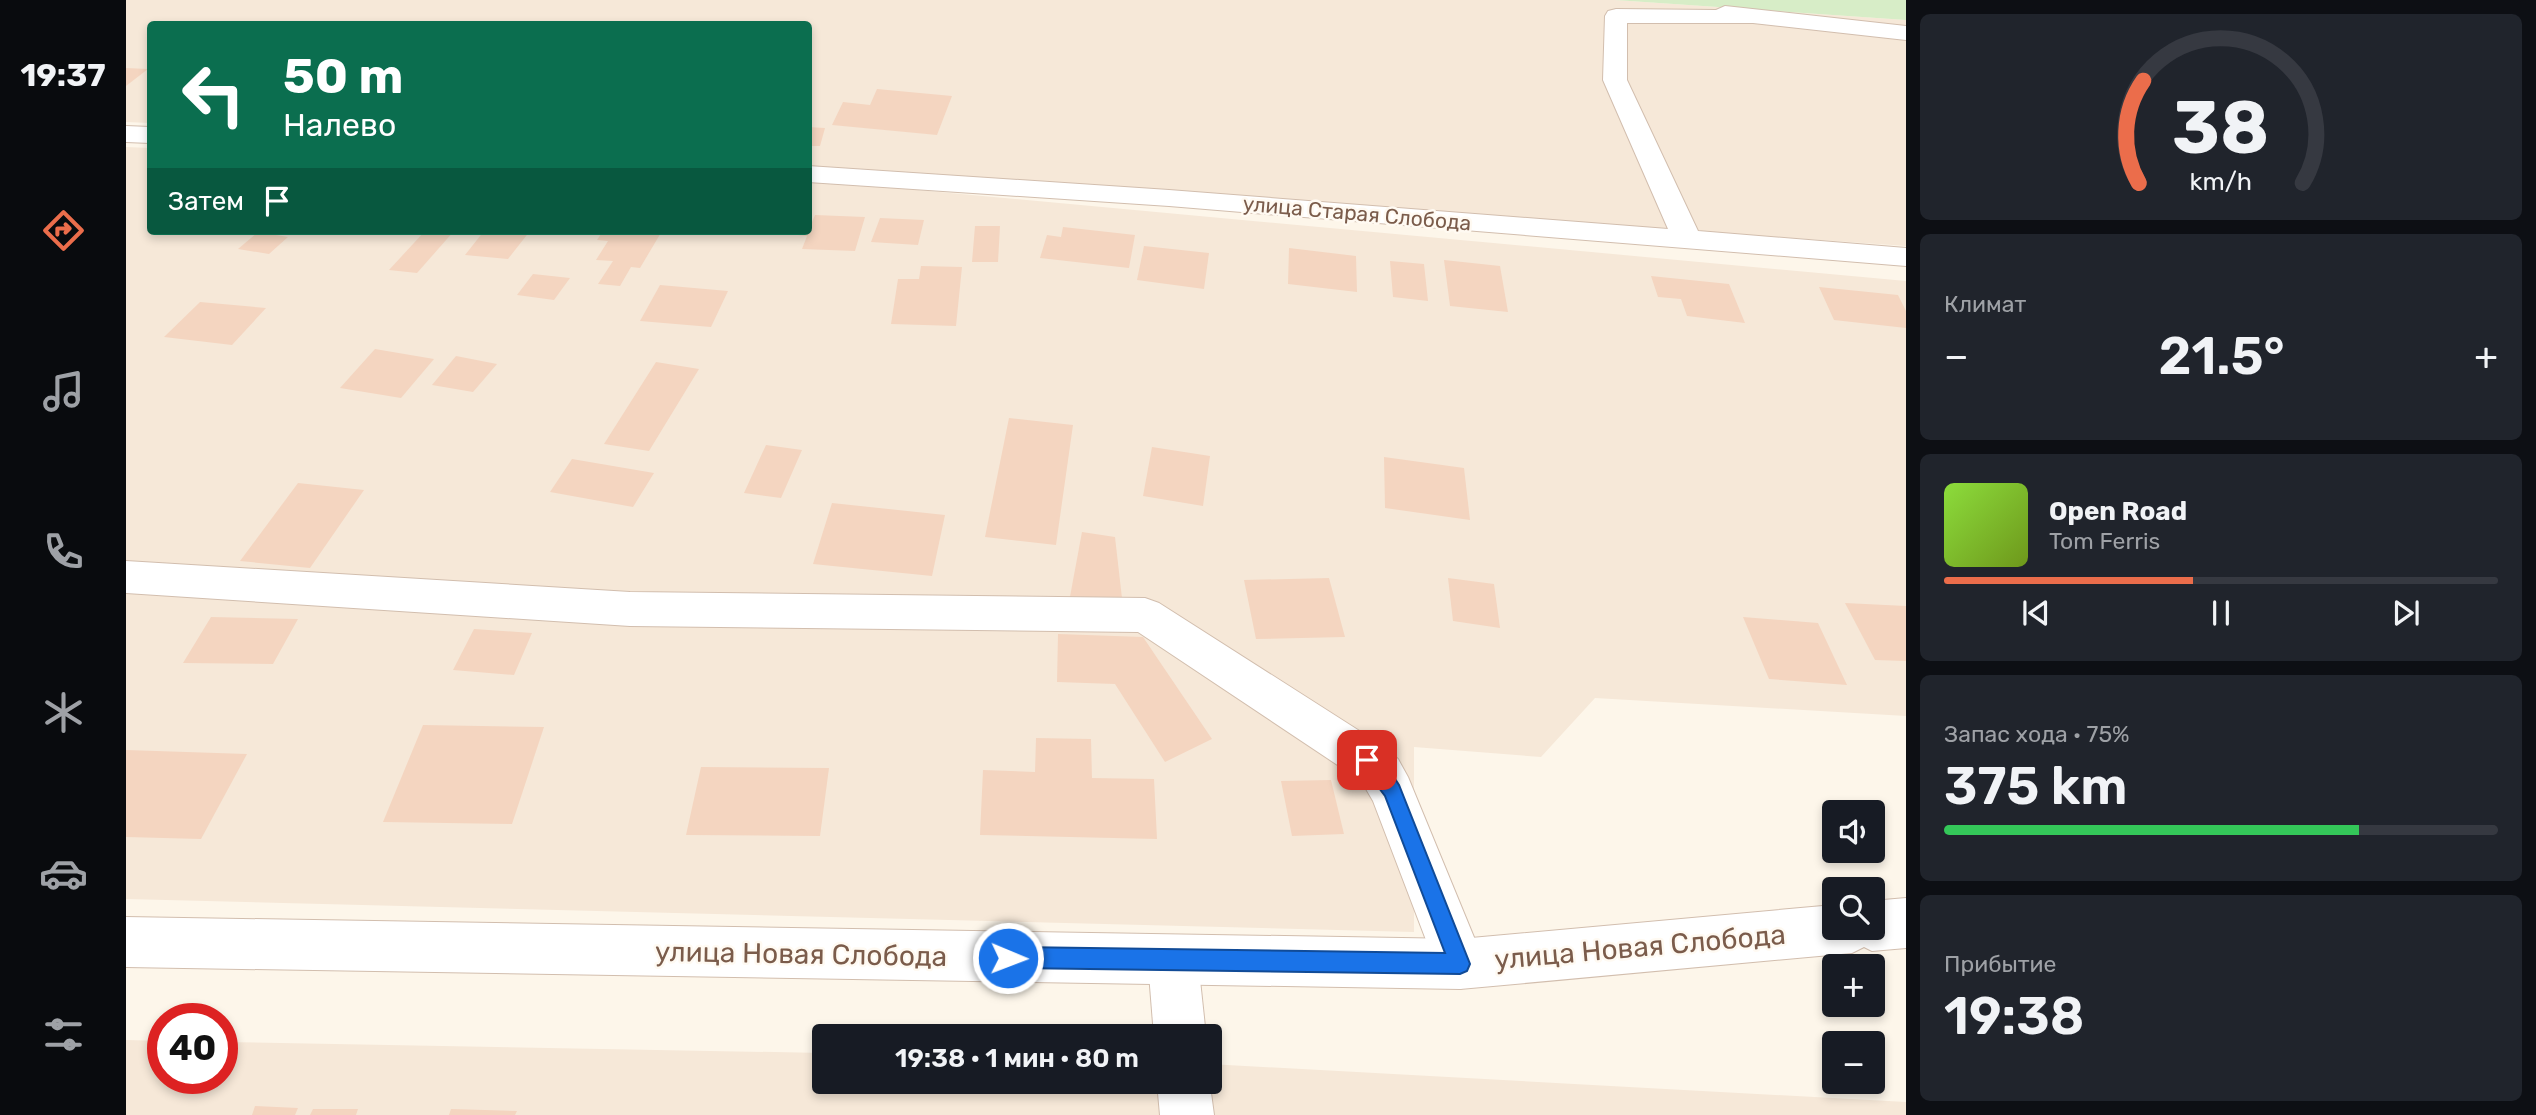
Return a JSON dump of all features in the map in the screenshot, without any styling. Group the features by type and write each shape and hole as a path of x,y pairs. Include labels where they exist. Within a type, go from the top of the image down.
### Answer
{"street":[{"path":"1654,0 1749,17 1906,33"},
{"path":"1688,239 1615,80 1616,16 1749,17"},
{"path":"126,134 147,135"},
{"name":"улица Старая Слобода","path":"812,174 1169,198 1906,257"},
{"path":"126,577 630,608 1145,615 1367,760 1382,774 1392,792 1460,964"},
{"path":"1885,925 1906,923"},
{"name":"улица Новая Слобода","path":"126,942 1460,964 1822,931"},
{"path":"1173,961 1179,1024"},
{"path":"1185,1094 1187,1115"}],"shaded area":[{"path":"126,0 1615,0 1906,20 1906,246 812,169 812,21 147,21 147,123 126,122"},
{"path":"126,147 147,148 147,235 812,235 812,180 1906,281 1906,716 1595,698 1541,757 1414,747 1414,932 126,899"},
{"path":"126,1040 147,1041 147,1094 238,1094 238,1042 812,1053 812,1094 1222,1094 1222,1065 1906,1102 1906,1115 126,1115"}],"green space":[{"path":"1615,0 1906,0 1906,20"}],"building":[{"path":"126,68 147,69 147,70 126,86"},
{"path":"877,89 952,96 937,135 832,125 843,102 870,105"},
{"path":"812,127 825,128 820,146 812,146"},
{"path":"815,215 865,217 855,251 802,249 807,236 798,235 812,235"},
{"path":"880,218 924,220 918,245 871,242"},
{"path":"975,226 1000,226 998,262 972,262"},
{"path":"1063,227 1135,235 1129,268 1040,258 1047,235 1061,237"},
{"path":"254,235 288,237 269,254 238,249"},
{"path":"421,235 450,235 417,273 389,270"},
{"path":"481,235 527,235 508,259 465,255"},
{"path":"600,235 660,235 640,268 631,267 620,286 598,284 613,261 596,260 608,241 597,240"},
{"path":"1144,246 1209,253 1204,289 1137,280"},
{"path":"1289,248 1356,256 1357,292 1288,284"},
{"path":"1444,260 1500,266 1508,312 1450,306"},
{"path":"1390,261 1424,264 1428,301 1393,297"},
{"path":"921,266 962,267 956,326 891,324 898,279 919,279"},
{"path":"533,274 570,278 554,300 517,295"},
{"path":"1651,276 1729,284 1745,323 1687,316 1681,299 1658,297"},
{"path":"660,285 728,291 711,327 640,321"},
{"path":"1819,287 1898,295 1906,311 1906,328 1834,320"},
{"path":"200,302 266,308 232,345 164,337"},
{"path":"375,349 434,359 401,398 340,388"},
{"path":"456,356 497,364 473,392 432,385"},
{"path":"656,362 699,369 649,451 604,444"},
{"path":"1009,418 1073,425 1056,545 985,537"},
{"path":"766,445 802,450 781,498 744,493"},
{"path":"1152,447 1210,456 1203,506 1143,496"},
{"path":"1384,457 1464,468 1470,520 1385,508"},
{"path":"572,459 654,473 633,507 550,492"},
{"path":"298,483 364,490 310,568 240,561"},
{"path":"832,503 945,515 932,576 813,564"},
{"path":"1082,532 1115,537 1123,607 1069,602"},
{"path":"1329,578 1345,637 1256,639 1244,580"},
{"path":"1448,578 1494,584 1500,628 1453,621"},
{"path":"1845,603 1906,606 1906,661 1875,660"},
{"path":"211,617 298,619 273,664 183,663"},
{"path":"1743,617 1818,623 1847,685 1769,679"},
{"path":"474,629 532,633 514,675 453,670"},
{"path":"1058,634 1143,637 1212,739 1165,762 1115,684 1057,682"},
{"path":"423,725 544,727 512,824 383,822"},
{"path":"1036,738 1091,739 1092,778 1154,779 1157,839 980,835 983,770 1035,772"},
{"path":"126,750 247,754 201,839 126,837"},
{"path":"701,767 829,768 820,836 686,835"},
{"path":"1331,780 1344,834 1292,836 1281,781"},
{"path":"255,1106 298,1108 295,1115 252,1115"},
{"path":"313,1109 358,1109 356,1115 310,1115"},
{"path":"451,1109 517,1111 515,1115 449,1115"}],"route":[{"path":"1008,958 1460,964 1392,792 1382,774 1367,760"}]}
